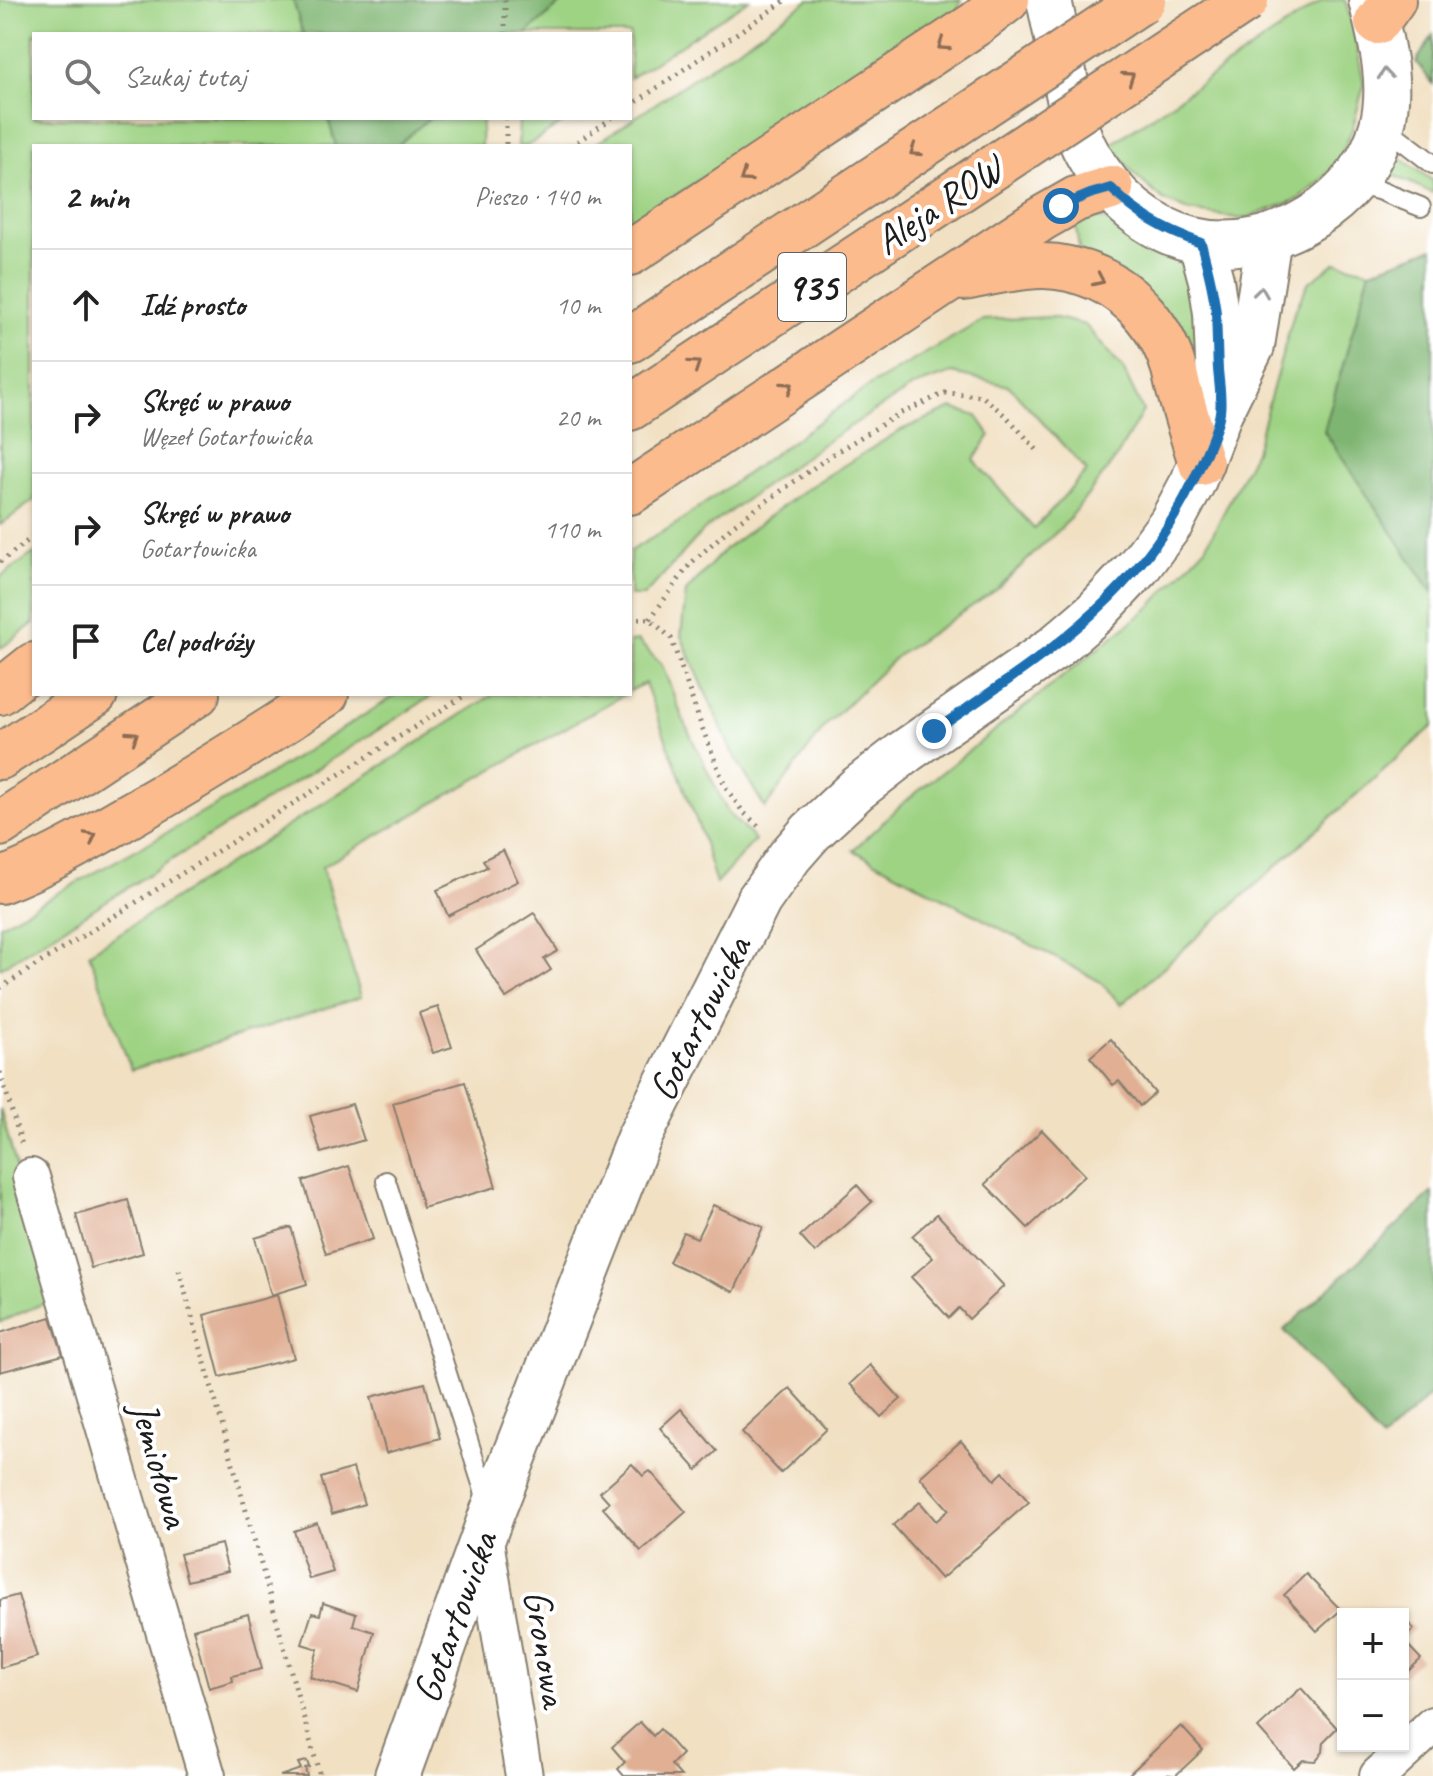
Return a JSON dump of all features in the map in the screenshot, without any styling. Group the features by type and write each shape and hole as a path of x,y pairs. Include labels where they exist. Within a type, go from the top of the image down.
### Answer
{"main road":[{"path":"632,252 1007,0"},
{"name":"Aleja ROW","path":"632,339 1143,0"},
{"name":"Aleja ROW","path":"632,407 1246,0"},
{"path":"632,491 1061,206 1111,188"},
{"path":"949,281 1024,267 1055,266 1088,274 1124,294 1142,310 1166,346 1201,463"},
{"path":"0,692 32,667"},
{"path":"0,757 92,696"},
{"path":"0,824 194,696"},
{"path":"0,881 73,847 156,801 237,753 323,696"}],"street":[{"path":"1049,0 1078,134 1086,152 1111,188 1142,216 1201,243 1244,243 1290,229 1334,201 1352,184 1375,145 1386,101 1380,7"},
{"name":"Gotartowicka","path":"397,1776 488,1524 638,1140 759,900 811,832 875,775 1054,648 1107,602 1139,566 1171,523 1252,346 1269,237"},
{"name":"Gotartowicka","path":"1201,243 1216,313 1220,412"},
{"name":"Jemiołowa","path":"31,1177 207,1776"},
{"name":"Gronowa","path":"488,1524 524,1776"},
{"path":"1378,1776 1433,1725"}],"lane":[{"path":"1382,125 1433,164"},
{"path":"1352,184 1378,190 1421,207"},
{"path":"386,1181 488,1524"}],"path":[{"path":"505,0 505,32"},
{"path":"632,105 786,0"},
{"path":"506,120 506,144"},
{"path":"574,144 609,120"},
{"path":"650,619 690,564 732,526 833,454 899,414 945,393 982,396 1008,418 1038,451"},
{"path":"0,562 32,538"},
{"path":"632,618 650,619 671,638 725,786 743,812 790,856"},
{"path":"0,988 464,696"},
{"path":"0,1072 31,1177"},
{"path":"179,1270 320,1776"}],"green space":[{"path":"0,0 293,0 302,32 32,32 32,120 329,120 335,144 32,144 32,501 0,525"},
{"path":"293,0 565,0 528,32 302,32"},
{"path":"565,0 749,0 632,77 632,32 528,32"},
{"path":"809,0 961,0 957,12 632,224 632,144 596,144"},
{"path":"1323,0 1345,0 1364,85 1352,130 1336,167 1299,199 1243,219 1189,211 1163,200 1135,175 1110,145"},
{"path":"1433,35 1433,84 1416,62"},
{"path":"329,120 427,120 399,144 335,144"},
{"path":"427,120 482,120 481,144 399,144"},
{"path":"519,120 567,120 530,144 518,144"},
{"path":"1396,155 1433,181 1433,193 1386,172"},
{"path":"1097,218 1117,223 1166,251 1183,265 1200,289 1196,391 1080,256 1075,220"},
{"path":"1433,248 1433,593 1324,431 1370,271"},
{"path":"1336,262 1370,271 1324,431 1433,593 1433,726 1121,1005 1101,982 853,850 902,804 1149,608 1206,547 1255,451 1294,313 1308,283"},
{"path":"1052,317 1085,325 1123,369 1143,411 1116,458 1067,522 996,590 897,656 826,725 765,808 731,750 681,636 686,592 724,550 803,491 901,430 952,408 977,416 990,435 974,460 1034,529 1087,471 1009,386 952,373 914,386 824,443 703,531 644,596 632,596 632,550 676,524 869,386 983,320"},
{"path":"32,554 32,625 0,649 0,577"},
{"path":"638,641 662,665 685,724 728,813 755,840 716,884 700,830 645,683 632,690 632,642"},
{"path":"395,696 432,696 0,968 0,925 244,790"},
{"path":"491,696 621,696 322,867 361,997 131,1070 89,953"},
{"path":"0,1109 54,1299 0,1322"},
{"path":"1433,1192 1433,1392 1382,1440 1284,1330"}],"building":[{"path":"503,850 518,881 448,916 437,890 487,867 483,860"},
{"path":"534,913 558,951 544,959 551,970 506,998 476,950"},
{"path":"438,1007 452,1047 433,1053 419,1013"},
{"path":"1111,1039 1155,1093 1140,1106 1119,1081 1113,1085 1090,1057"},
{"path":"465,1082 496,1187 423,1208 393,1103"},
{"path":"352,1104 364,1140 321,1153 310,1116"},
{"path":"1042,1130 1085,1175 1028,1228 985,1184"},
{"path":"349,1166 373,1239 326,1254 303,1181"},
{"path":"857,1185 872,1202 815,1253 800,1236"},
{"path":"128,1200 143,1253 91,1268 76,1215"},
{"path":"713,1205 763,1227 734,1292 669,1262 683,1232 697,1238"},
{"path":"937,1214 1004,1286 969,1319 959,1308 949,1318 911,1277 933,1258 912,1236"},
{"path":"291,1227 307,1284 271,1295 255,1238"},
{"path":"277,1295 294,1358 220,1377 204,1315"},
{"path":"51,1317 63,1355 0,1372 0,1333"},
{"path":"870,1365 901,1399 881,1417 850,1384"},
{"path":"425,1383 440,1438 386,1453 371,1397"},
{"path":"790,1388 827,1429 781,1473 742,1432"},
{"path":"681,1409 717,1451 697,1470 660,1428"},
{"path":"961,1441 995,1480 1003,1472 1029,1502 941,1579 893,1525 920,1502 936,1521 949,1510 920,1477"},
{"path":"632,1464 643,1476 650,1471 686,1512 641,1551 603,1508 609,1502 600,1492"},
{"path":"353,1468 364,1504 332,1514 321,1478"},
{"path":"317,1523 333,1572 309,1579 294,1531"},
{"path":"221,1544 228,1571 187,1581 180,1554"},
{"path":"1306,1574 1339,1608 1317,1631 1284,1595"},
{"path":"18,1595 37,1657 0,1668 0,1600"},
{"path":"323,1603 356,1614 353,1625 374,1632 358,1692 310,1677 318,1649 302,1644 312,1613 320,1615"},
{"path":"248,1614 262,1669 232,1676 233,1681 209,1688 193,1629"},
{"path":"1409,1646 1421,1659 1409,1670"},
{"path":"1301,1688 1337,1728 1324,1741 1323,1752 1315,1761 1303,1760 1294,1768 1258,1728"},
{"path":"640,1722 653,1736 660,1729 682,1754 671,1765 681,1776 624,1776 618,1769 625,1762 612,1747"},
{"path":"1181,1726 1203,1750 1175,1776 1127,1776"},
{"path":"307,1761 307,1776 280,1776 301,1769 298,1763"}],"route":[{"path":"934,731 1054,648 1117,592 1171,523 1201,463 1220,412 1216,313 1201,243 1142,216 1111,188 1061,206"}]}
